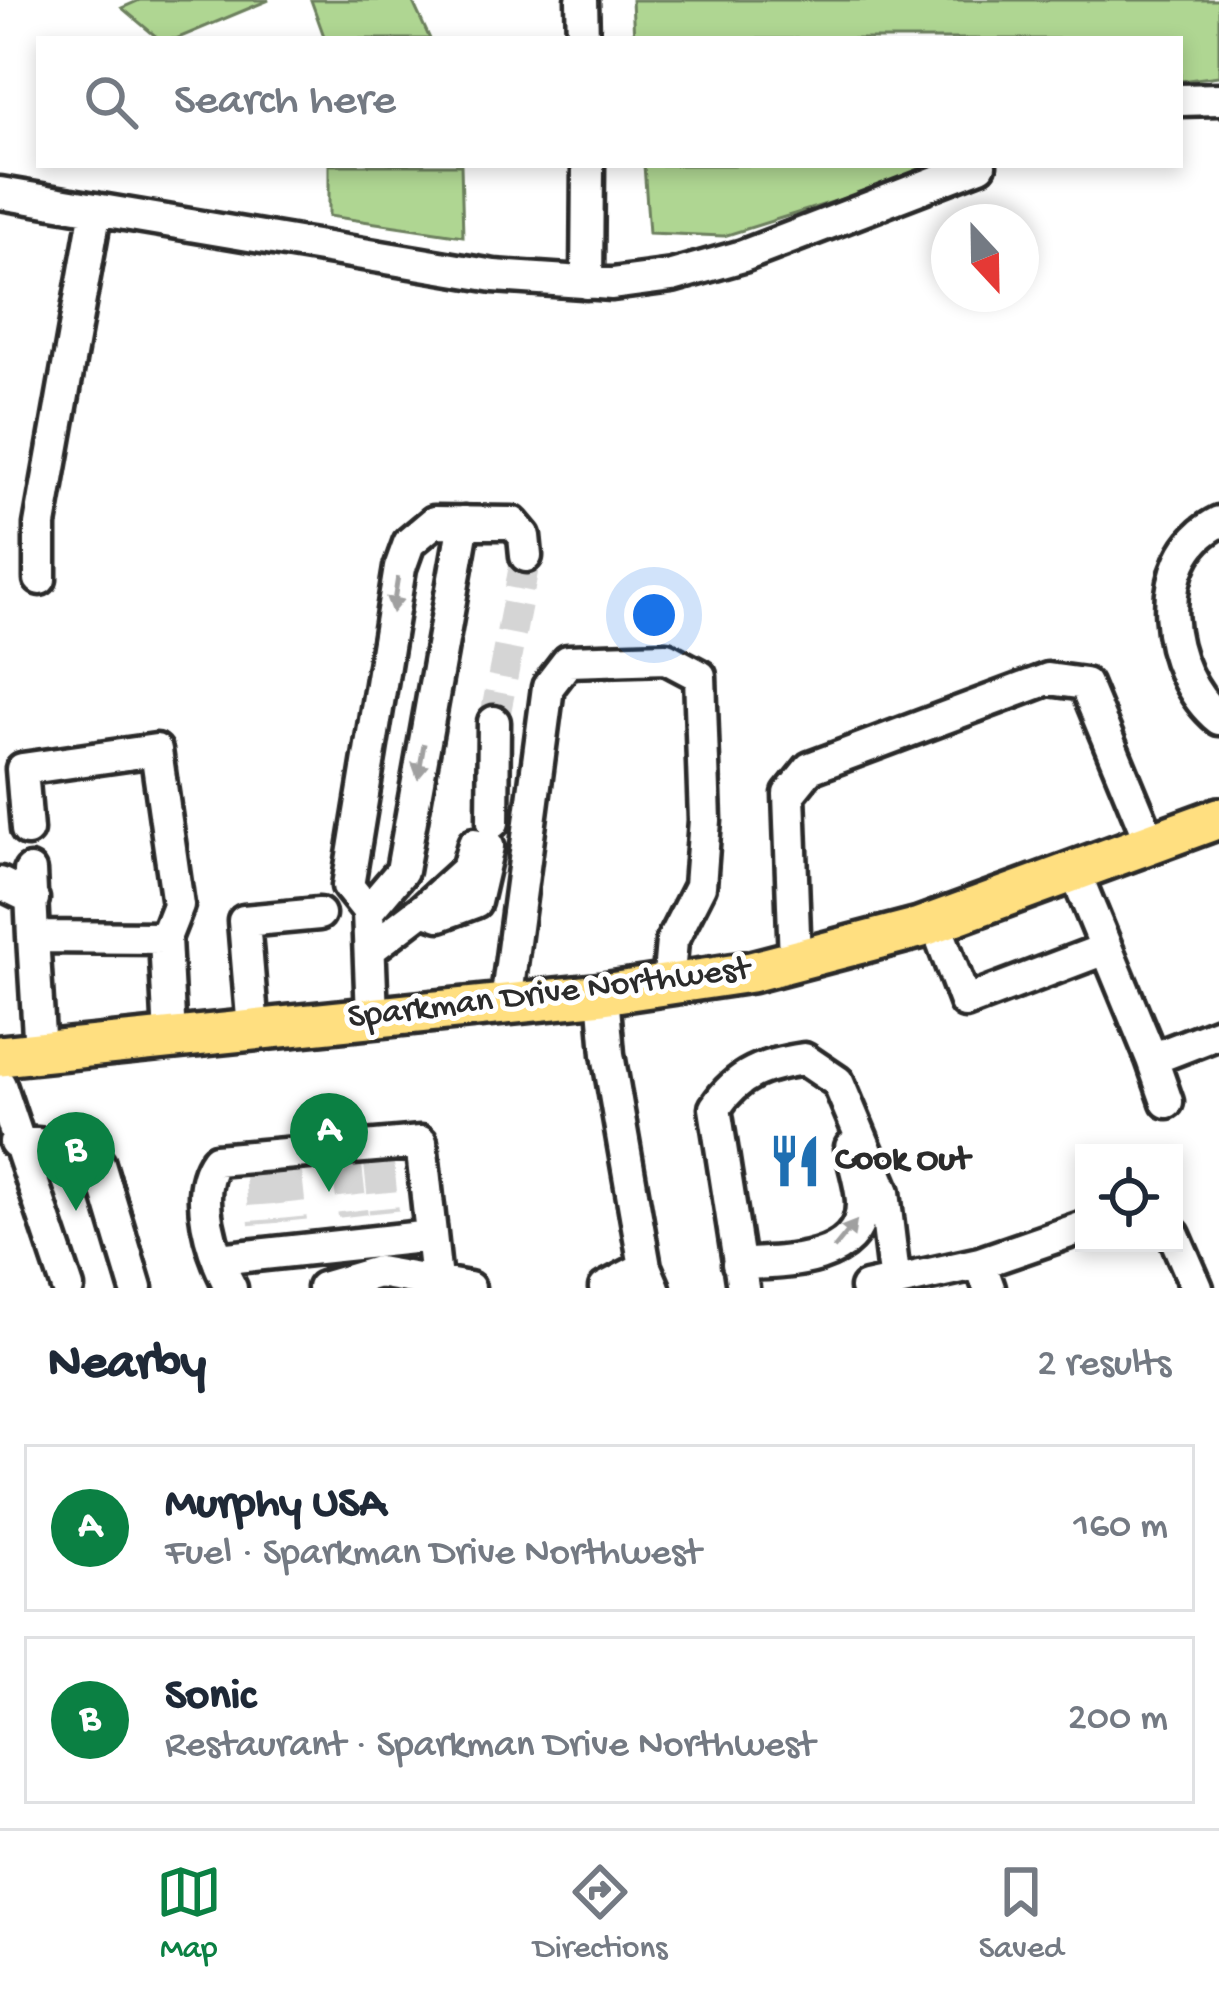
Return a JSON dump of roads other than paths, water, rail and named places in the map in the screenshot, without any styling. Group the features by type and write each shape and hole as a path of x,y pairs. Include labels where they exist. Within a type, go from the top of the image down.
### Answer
{"main road":[{"name":"Sparkman Drive Northwest","path":"0,1056 668,986 795,961 935,922 1219,818"}],"street":[{"path":"582,0 583,36"},
{"path":"1183,100 1219,99"},
{"path":"587,283 588,168"},
{"path":"0,193 494,276 587,283 672,276 743,256 972,168"},
{"path":"40,579 40,524 96,209"},
{"path":"372,1017 373,947 368,911 348,886 400,568 409,543 434,522 513,523 524,536 526,556"},
{"path":"368,911 402,871 464,522"},
{"path":"1219,522 1185,547 1167,610 1197,700 1219,718"},
{"path":"506,1003 548,688 568,661 666,658 700,676 705,820 700,886 672,941 668,986"},
{"path":"795,961 789,794 810,768 1048,679 1085,684 1151,844"},
{"path":"373,947 423,909 440,915 476,902 494,788 494,722"},
{"path":"17,814 22,769 157,750 178,905 165,938 170,1039"},
{"path":"1076,872 1167,1102"},
{"path":"0,883 31,885 40,1052"},
{"path":"253,1030 244,921 319,914"},
{"path":"935,922 965,1002 1105,950"},
{"path":"33,938 165,938"},
{"path":"604,994 608,1054 650,1278 605,1288"},
{"path":"1152,1059 1219,1033"},
{"path":"838,1082 862,1207 852,1233 830,1253 740,1276 715,1108 731,1083 766,1065 804,1059 838,1082 884,1192 881,1286 985,1276 1075,1231"},
{"path":"0,1085 15,1142 68,1288"},
{"path":"15,1142 78,1148 99,1164 136,1288"},
{"path":"431,1236 370,1228 279,1238 225,1274 203,1190 207,1173 216,1160 273,1164 379,1155 421,1142 436,1280"},
{"path":"1181,1252 1197,1288"},
{"path":"323,1288 378,1272 469,1288"}],"tunnel":[{"path":"494,722 526,556"},
{"path":"379,1163 384,1212"},
{"path":"347,1166 353,1216"},
{"path":"287,1173 292,1221"},
{"path":"260,1175 264,1224"}],"place":[{"name":"Cook Out","path":"795,1161"},
{"name":"Murphy USA","path":"329,1192"},
{"name":"Sonic","path":"76,1211"}]}
